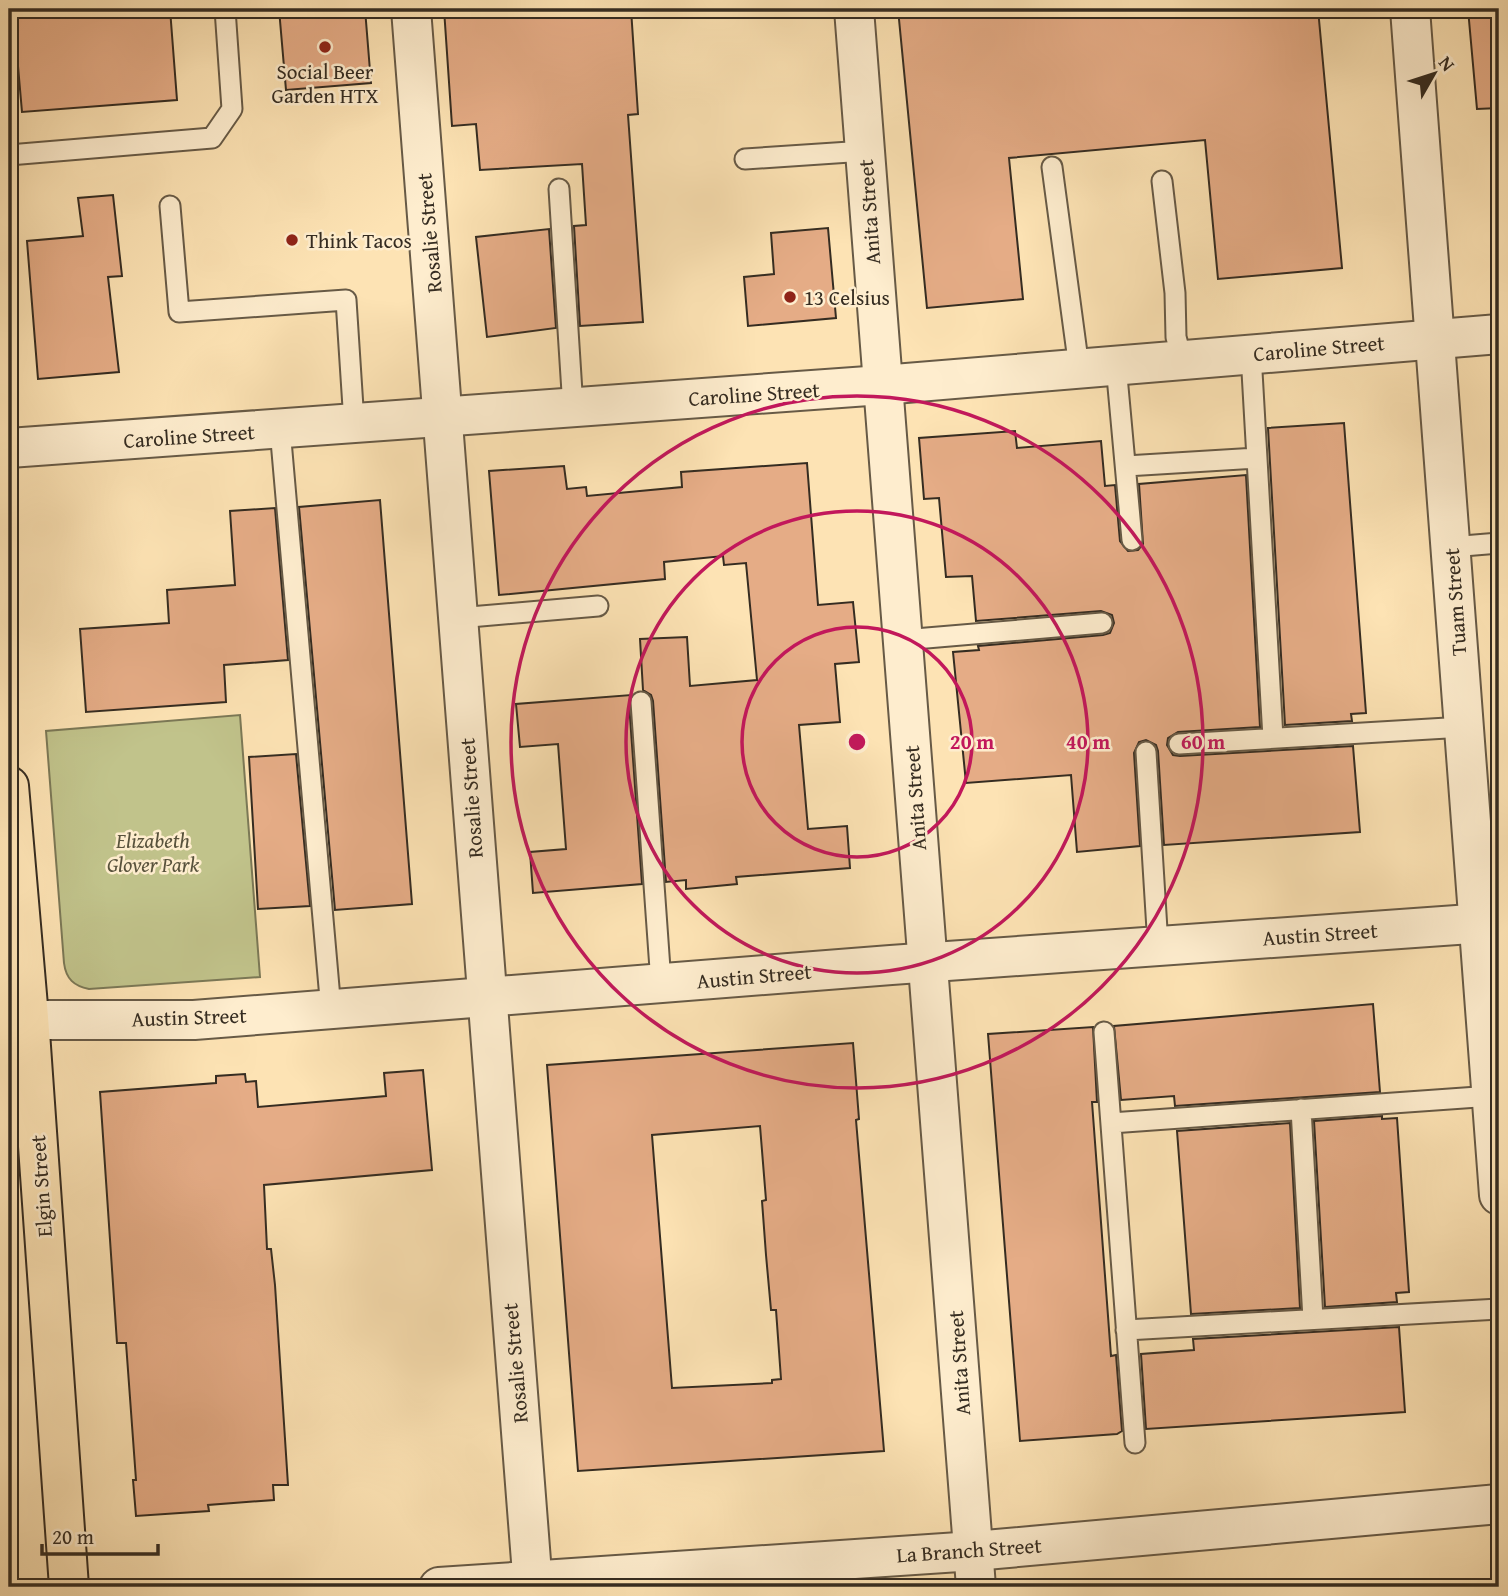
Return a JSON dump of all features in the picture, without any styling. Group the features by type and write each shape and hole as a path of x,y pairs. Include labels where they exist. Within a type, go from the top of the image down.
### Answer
{"main road":[{"name":"Elgin Street","path":"9,786 19,1019 69,1587"}],"street":[{"name":"Rosalie Street","path":"411,9 532,1584"},
{"name":"Anita Street","path":"854,9 975,1569"},
{"name":"Tuam Street","path":"1410,9 1464,727 1489,922 1492,1096 1499,1195"},
{"name":"Caroline Street","path":"9,448 882,385 1499,334"},
{"name":"Austin Street","path":"19,1019 194,1020 929,962 1489,922"},
{"name":"La Branch Street","path":"439,1587 975,1569 1499,1504"}],"lane":[{"path":"9,155 212,138 232,109 225,9"},
{"path":"745,159 864,151"},
{"path":"1052,167 1098,367 1126,466 1132,540"},
{"path":"1162,181 1175,293 1175,337 1182,360"},
{"path":"559,189 573,408"},
{"path":"170,206 179,312 346,300 354,423"},
{"path":"1251,354 1273,738"},
{"path":"281,429 331,1010"},
{"path":"1126,466 1257,458"},
{"path":"1451,547 1499,543"},
{"path":"458,618 598,606"},
{"path":"903,640 1102,623"},
{"path":"640,702 662,984"},
{"path":"1179,744 1464,727"},
{"path":"1146,752 1158,946"},
{"path":"1104,1032 1135,1443"},
{"path":"1111,1123 1492,1096"},
{"path":"1301,1109 1313,1320"},
{"path":"1126,1330 1499,1309"}],"green space":[{"name":"Elizabeth Glover Park","path":"240,715 260,977 89,989 75,984 64,963 46,731"}],"building":[{"path":"13,9 170,9 177,100 22,112"},
{"name":"Social Beer Garden HTX","path":"279,9 365,9 371,83 286,90"},
{"path":"444,9 631,9 638,114 628,115 643,322 580,326 574,226 586,225 582,164 480,170 476,124 452,126"},
{"path":"898,9 1318,9 1342,268 1218,279 1205,140 1009,158 1023,299 927,308"},
{"path":"1468,9 1499,9 1499,108 1477,109"},
{"path":"113,195 122,276 108,277 119,372 38,379 27,241 83,236 78,198"},
{"name":"13 Celsius","path":"828,228 836,318 748,326 744,277 774,274 771,233"},
{"path":"549,229 556,328 487,337 476,237"},
{"path":"1344,423 1366,713 1351,714 1352,721 1285,725 1268,428"},
{"path":"1015,431 1017,448 1101,441 1105,486 1115,485 1120,541 1128,551 1138,550 1143,544 1139,484 1246,475 1260,727 1178,732 1168,738 1167,745 1173,755 1180,756 1353,746 1360,832 1164,845 1158,751 1156,745 1146,740 1139,742 1134,753 1140,846 1077,852 1071,775 966,783 953,652 979,650 978,646 1103,635 1110,633 1114,623 1112,615 1101,611 976,621 972,576 946,577 939,498 924,499 919,438"},
{"path":"807,463 818,605 853,602 859,662 835,664 840,722 799,725 808,829 847,826 850,868 736,877 737,884 686,889 686,880 666,882 653,701 651,695 643,690 640,639 687,637 690,686 757,680 746,563 724,565 723,556 664,562 665,579 499,595 489,471 564,466 567,489 586,487 587,496 682,487 681,472"},
{"path":"380,500 412,904 335,910 299,507"},
{"path":"275,508 288,660 224,665 226,702 86,712 80,629 169,623 167,590 235,585 230,511"},
{"path":"631,695 629,703 642,884 533,893 530,852 566,849 558,744 520,747 516,704"},
{"path":"296,754 310,906 258,909 249,757"},
{"path":"1373,1004 1380,1092 1175,1106 1174,1096 1121,1100 1114,1026"},
{"path":"1093,1027 1097,1102 1092,1102 1111,1356 1116,1355 1122,1431 1117,1434 1020,1441 988,1034"},
{"path":"853,1043 859,1119 856,1120 884,1451 578,1471 547,1065","holes":["760,1126 766,1200 762,1201 766,1255 771,1310 776,1310 781,1379 772,1380 772,1383 672,1388 652,1135"]},
{"path":"423,1070 432,1170 264,1185 267,1249 271,1249 275,1285 288,1485 273,1485 274,1500 208,1505 209,1511 136,1516 126,1343 117,1343 100,1092 216,1083 216,1076 245,1074 246,1082 256,1081 258,1107 386,1096 384,1073"},
{"path":"1382,1116 1382,1119 1397,1118 1409,1292 1396,1293 1397,1302 1325,1307 1314,1121"},
{"path":"1290,1123 1300,1308 1191,1314 1177,1131"},
{"path":"1399,1327 1405,1412 1146,1429 1141,1354 1194,1350 1193,1339"}],"place":[{"name":"Social Beer Garden HTX","path":"325,47"},
{"name":"Think Tacos","path":"292,240"},
{"name":"13 Celsius","path":"790,297"}]}
